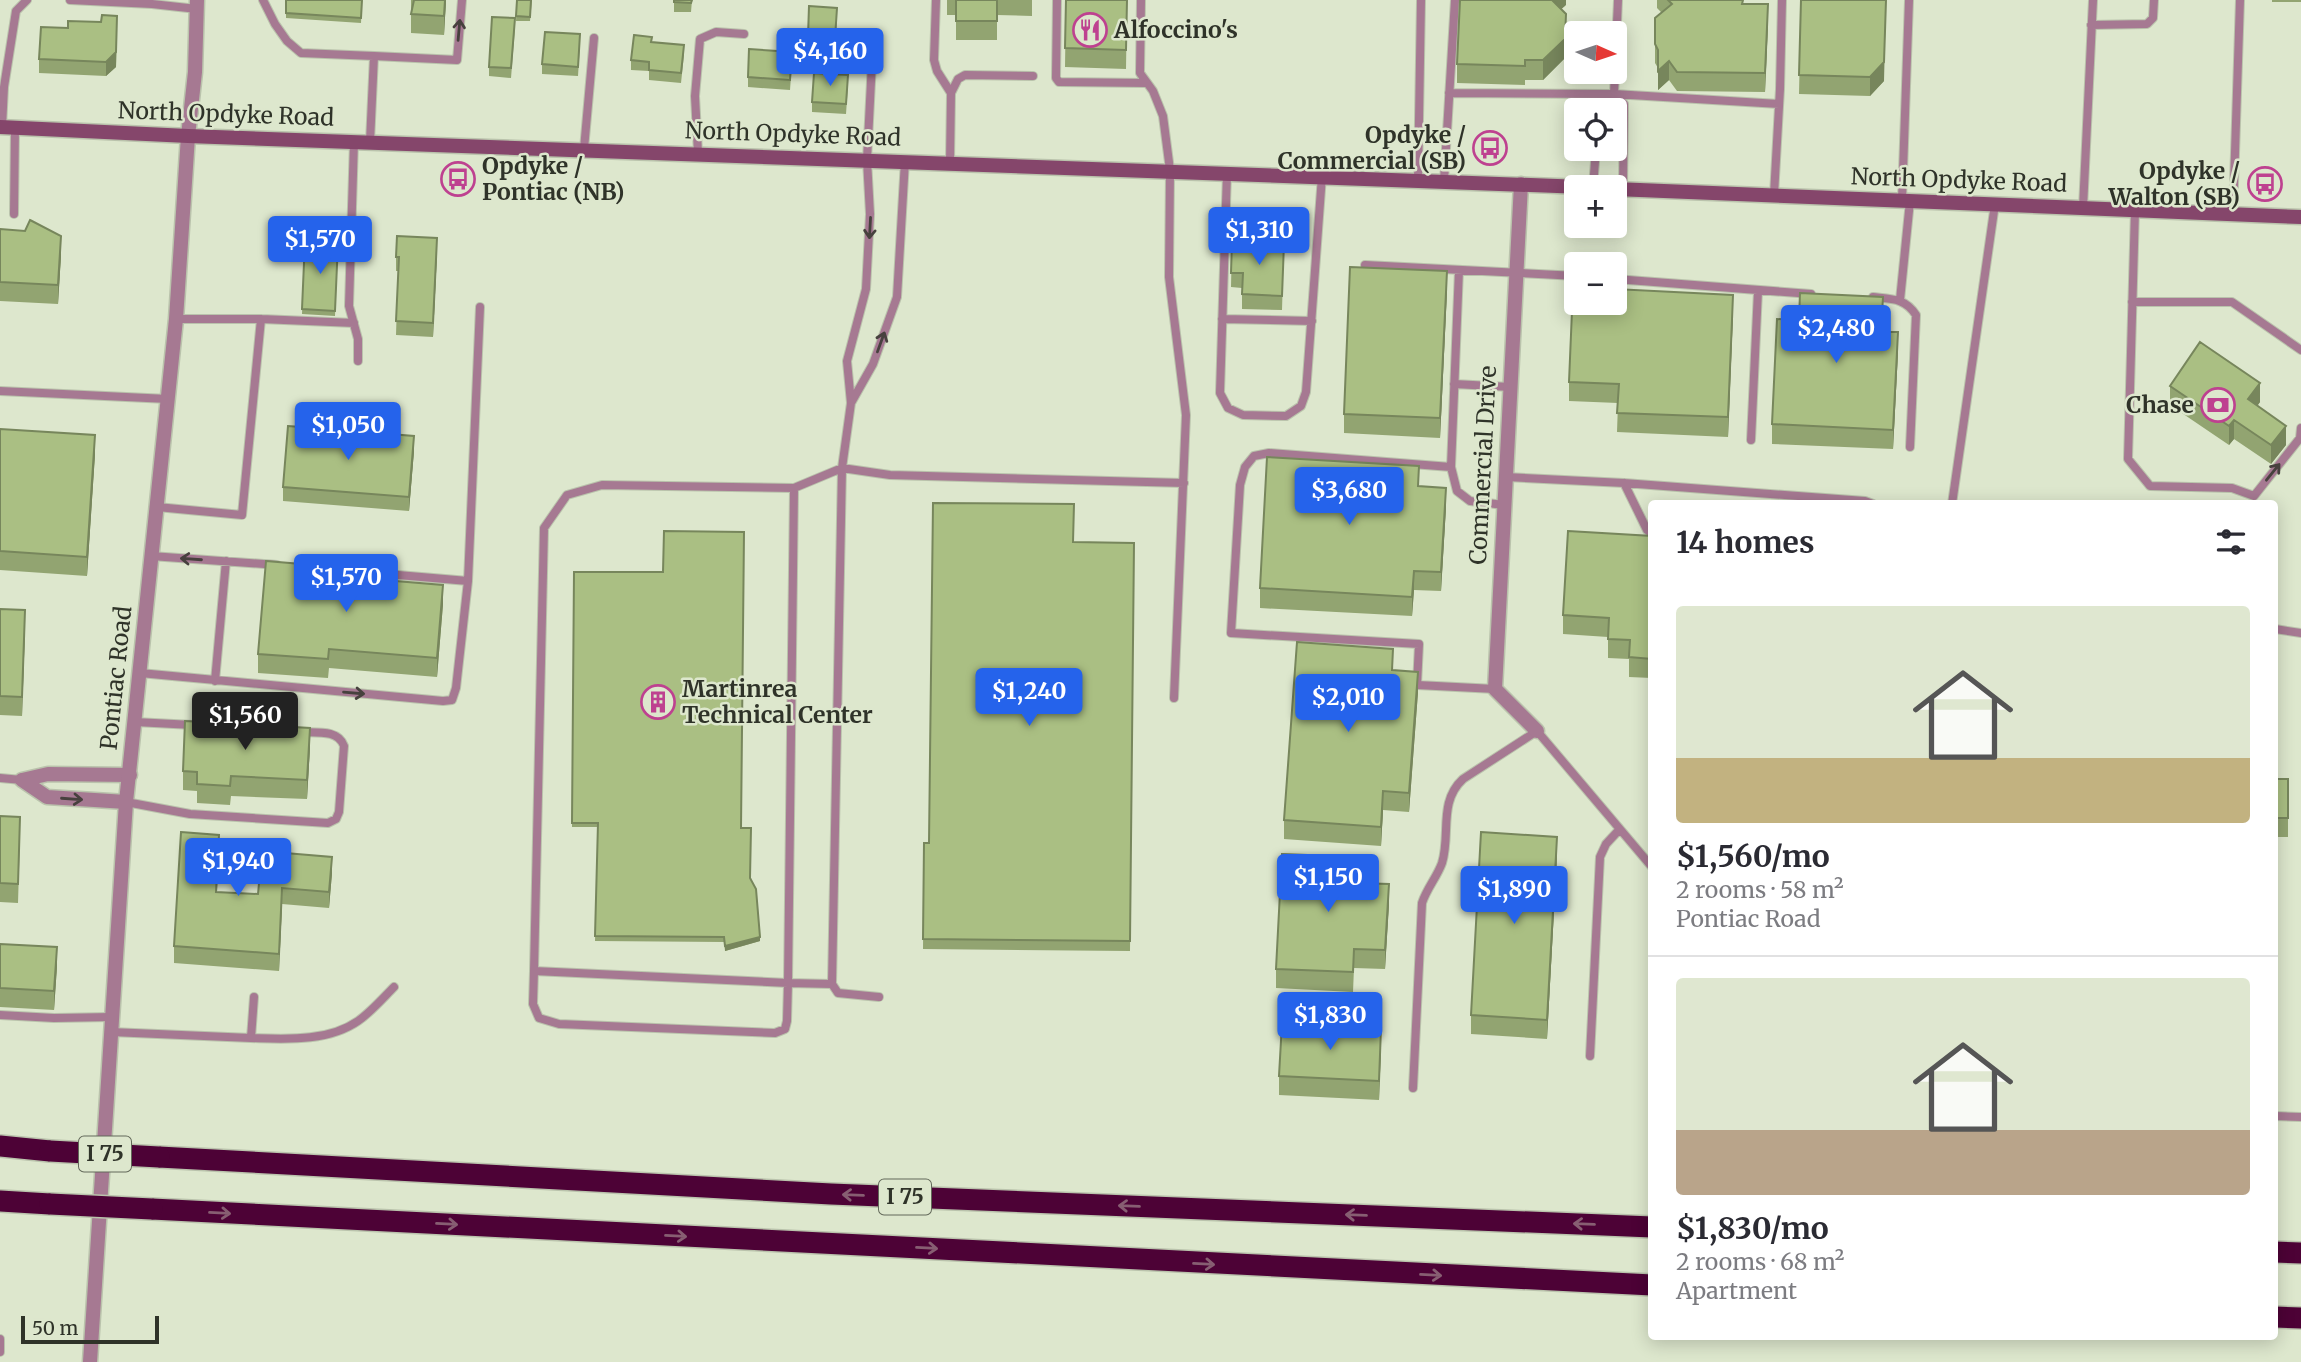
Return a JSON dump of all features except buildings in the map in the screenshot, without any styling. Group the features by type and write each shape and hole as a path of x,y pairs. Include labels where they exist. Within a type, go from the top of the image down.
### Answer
{"highway":[{"name":"I 75","path":"0,1146 50,1151 831,1194 1648,1227"},
{"name":"I 75","path":"0,1201 1648,1285"},
{"path":"2278,1252 2301,1253"},
{"path":"2278,1317 2301,1318"}],"main road":[{"name":"North Opdyke Road","path":"6,127 188,136 1564,186"},
{"name":"North Opdyke Road","path":"1627,189 2301,217"}],"street":[{"name":"Pontiac Road","path":"90,1362 126,803 177,319 188,136 195,72 197,4"},
{"name":"Commercial Drive","path":"1495,689 1521,184"},
{"path":"1495,689 1537,731"},
{"path":"22,780 48,774 130,775"},
{"path":"22,780 47,797 126,803"}],"lane":[{"path":"14,214 4,87 16,11 27,0"},
{"path":"70,0 197,4"},
{"path":"263,0 287,41 301,53 457,60 462,0"},
{"path":"936,0 934,60 937,71 951,93"},
{"path":"1058,0 1056,78 1059,82 1147,83"},
{"path":"1141,0 1140,73 1153,91 1163,116 1170,170 1170,277 1186,415 1174,698"},
{"path":"1418,180 1421,0"},
{"path":"1444,181 1455,0"},
{"path":"1617,21 1618,0"},
{"path":"1774,195 1782,0"},
{"path":"1900,300 1906,201 1909,0"},
{"path":"2083,208 2093,0"},
{"path":"2091,25 2147,24 2153,18 2154,0"},
{"path":"2232,214 2240,0"},
{"path":"698,153 695,96 700,39 716,32 744,34"},
{"path":"584,149 594,38"},
{"path":"873,42 867,160 870,214 866,289 847,361 851,404 842,468 832,984 838,993 879,998"},
{"path":"370,142 374,56"},
{"path":"950,163 951,93 958,79 965,75 1033,76"},
{"path":"1614,84 1614,94 1624,104 1620,175"},
{"path":"1449,93 1614,94 1779,104"},
{"path":"1609,98 1614,94"},
{"path":"354,141 349,306 358,338 358,361"},
{"path":"851,404 873,364 897,297 905,161"},
{"path":"1227,173 1220,393 1228,408 1243,415 1286,416 1301,406 1306,392 1322,176"},
{"path":"1953,500 1995,204"},
{"path":"2135,210 2128,459 2150,486 2232,488 2254,496 2300,438 2301,428"},
{"path":"1365,265 1564,275"},
{"path":"1460,270 1451,467 1457,491 1470,501 1504,505"},
{"path":"1627,280 1820,295"},
{"path":"1751,440 1758,291"},
{"path":"1858,297 1900,300 1910,306 1916,315 1909,447"},
{"path":"2132,302 2232,302 2301,350"},
{"path":"140,673 452,700 456,688 468,581 480,307"},
{"path":"177,319 354,323"},
{"path":"156,507 242,515 261,319"},
{"path":"1222,319 1312,321"},
{"path":"1454,384 1510,387"},
{"path":"0,391 168,399"},
{"path":"1451,467 1269,453 1254,456 1245,467 1240,485 1231,633 1419,644 1417,685 1495,689"},
{"path":"794,488 788,983 785,1029 775,1033 559,1024 539,1018 533,1004 544,528 567,495 602,485 794,488 842,468 890,475 1184,483"},
{"path":"1506,477 1624,483 1801,500"},
{"path":"1624,483 1648,531"},
{"path":"152,556 292,566"},
{"path":"215,681 226,561"},
{"path":"319,569 468,581"},
{"path":"2278,629 2301,633"},
{"path":"135,722 199,726"},
{"path":"126,803 190,814 328,823 336,819 339,812 344,746 341,739 334,734 294,731"},
{"path":"1413,1088 1422,903 1443,860 1449,798 1454,787 1537,731 1648,863"},
{"path":"0,778 22,780"},
{"path":"1590,1056 1600,857 1606,844 1619,830"},
{"path":"534,971 832,984"},
{"path":"111,1032 280,1039 315,1036 338,1031 359,1021 394,986"},
{"path":"251,1038 254,997"},
{"path":"0,1015 112,1017"},
{"path":"2278,1116 2301,1117"},
{"path":"0,1339 0,1352"}],"place":[{"name":"Alfoccino's","path":"1090,30"},
{"name":"Opdyke / Commercial (SB)","path":"1490,148"},
{"name":"Opdyke / Pontiac (NB)","path":"458,179"},
{"name":"Opdyke / Walton (SB)","path":"2265,184"},
{"name":"Chase","path":"2218,405"},
{"name":"Martinrea Technical Center","path":"658,702"}]}
